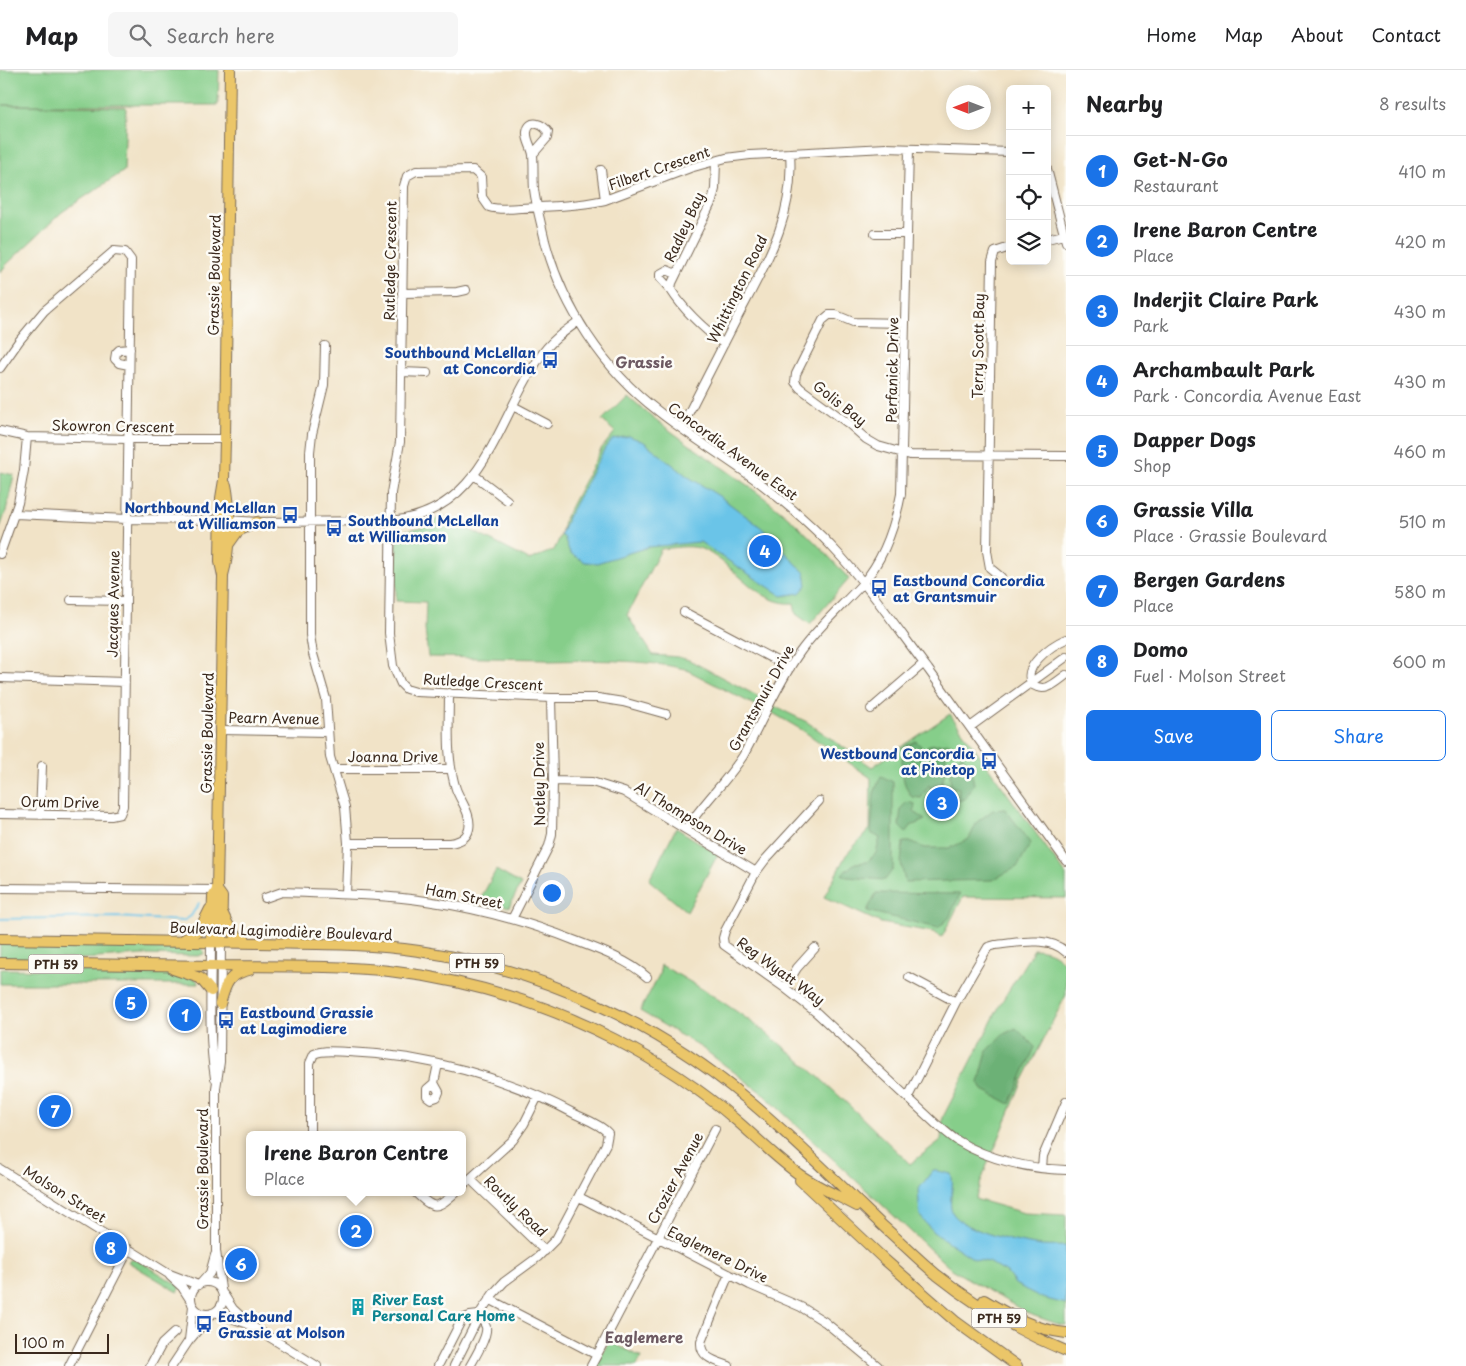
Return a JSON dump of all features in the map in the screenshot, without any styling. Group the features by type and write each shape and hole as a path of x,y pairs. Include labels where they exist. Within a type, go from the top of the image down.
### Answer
{"main road":[{"name":"Grassie Boulevard","path":"216,942 212,897 217,890 221,730 223,576 220,562 228,497 224,480 230,70"},
{"name":"Grassie Boulevard","path":"223,576 227,562 228,545 224,520"},
{"path":"228,545 238,531 257,522"},
{"name":"Grassie Boulevard","path":"216,942 222,912 222,897 217,890"},
{"path":"175,941 186,939 202,928 212,904"},
{"path":"222,912 232,933 238,938 266,943"},
{"name":"Boulevard Lagimodière Boulevard","path":"0,939 357,945 410,950 444,956 478,963 531,978 598,1005 659,1037 724,1080 776,1125 938,1276 974,1302 1004,1320 1066,1351"},
{"name":"Boulevard Lagimodière Boulevard","path":"0,963 352,968 429,977 504,995 553,1012 615,1040 689,1084 736,1121 775,1156 809,1181 870,1213"},
{"path":"158,965 196,976 203,980 211,991"},
{"path":"220,1004 226,985 236,974 262,967"},
{"path":"775,1156 905,1278 955,1321 1017,1366"},
{"path":"938,1276 1020,1320 1066,1333"}],"street":[{"name":"Filbert Crescent","path":"537,208 605,200 675,173 716,161 750,155 909,149 1006,152"},
{"name":"Perfanick Drive","path":"863,582 881,556 898,512 901,494 909,149"},
{"name":"Whittington Road","path":"681,428 770,255 784,220 789,191 790,153"},
{"name":"Concordia Avenue East","path":"533,154 533,177 537,208 550,255 579,321 604,358 630,387 657,411 786,503 831,546 863,582 1066,861"},
{"name":"Radley Bay","path":"671,290 676,274 712,201 715,189 716,161"},
{"name":"Rutledge Crescent","path":"537,208 489,208 482,197 481,177 473,170 416,171 410,173 405,180 400,442 392,481 391,521 389,633 393,666 401,684 406,689 416,692 551,698 598,698 623,702 666,714"},
{"path":"601,170 605,200"},
{"path":"1049,175 1065,239 1051,239"},
{"path":"875,234 907,234"},
{"name":"Terry Scott Bay","path":"989,456 992,262 995,252 1006,248"},
{"name":"Jacques Avenue","path":"0,368 44,311 114,251 125,252 131,260 123,806 120,814"},
{"name":"Radley Bay","path":"676,274 667,270 660,274 660,278 707,332 724,344"},
{"path":"402,293 457,292 466,290"},
{"name":"Golis Bay","path":"903,454 878,446 866,439 800,388 795,382 796,374 823,320 829,315 836,315 853,322 905,323"},
{"path":"15,514 127,519 311,522 391,521 424,514 446,503 474,475 492,446 541,355 562,334 579,321"},
{"path":"325,346 324,385 312,434 310,452 310,635 312,654 326,699 330,757 346,807 348,843 346,894"},
{"path":"129,365 119,363 115,359 116,352 119,350 130,350"},
{"path":"401,372 427,373"},
{"path":"513,406 547,424"},
{"name":"Skowron Crescent","path":"0,431 27,436 225,439"},
{"path":"0,554 15,514 24,470 27,436"},
{"path":"903,454 1066,456"},
{"path":"989,456 987,550 990,568 1000,577"},
{"path":"474,475 507,500"},
{"name":"Grantsmuir Drive","path":"686,829 703,805 740,762 800,651 824,622 863,582"},
{"path":"71,600 125,601"},
{"path":"684,612 790,668"},
{"path":"1066,640 1036,661 1028,673 1030,682 1039,688 1047,688 1066,675"},
{"path":"970,727 1066,657"},
{"path":"871,708 923,664"},
{"path":"0,678 124,682"},
{"path":"348,843 449,843 463,840 469,830 469,817 457,790 451,769 449,693"},
{"name":"Notley Drive","path":"512,919 549,846 552,834 551,698"},
{"name":"Pearn Avenue","path":"221,730 327,732"},
{"path":"40,814 42,766"},
{"name":"Joanna Drive","path":"335,769 451,769"},
{"name":"Al Thompson Drive","path":"553,781 592,782 615,788 642,802 756,872"},
{"name":"Reg Wyatt Way","path":"819,801 756,872 725,931 723,942 729,950 785,988 817,1013 936,1124 957,1140 991,1156 1042,1168 1066,1170"},
{"name":"Orum Drive","path":"0,814 111,816 120,814"},
{"path":"0,888 217,890"},
{"name":"Ham Street","path":"265,898 282,892 346,894 426,900 490,913 550,931 592,947 638,969 647,977"},
{"name":"Grassie Boulevard","path":"216,942 216,966 220,1004 220,1062 216,1088 216,1251 221,1291"},
{"path":"908,1097 956,1002 986,950 992,945 1050,942 1060,946 1066,952"},
{"path":"785,988 797,968 815,948"},
{"name":"Grassie Boulevard","path":"216,966 211,991 212,1062 216,1088"},
{"path":"909,977 956,1002"},
{"path":"310,1131 310,1063 314,1054 322,1051 355,1052 400,1057 438,1064 493,1079 568,1110 608,1133 606,1144 556,1239 545,1251 504,1282 489,1299 454,1366"},
{"path":"434,1083 438,1064"},
{"path":"466,1182 513,1140 524,1124 538,1096"},
{"path":"1042,1168 1044,1156 1066,1102"},
{"name":"Crozier Avenue","path":"657,1238 715,1129"},
{"name":"Molson Street","path":"0,1169 167,1272 199,1284"},
{"name":"Routly Road","path":"470,1179 545,1251"},
{"path":"419,1196 429,1206 439,1206 451,1196"},
{"path":"579,1197 657,1238"},
{"name":"Eaglemere Drive","path":"591,1366 657,1238 750,1285 801,1307 825,1322 878,1366"},
{"path":"68,1366 129,1249"},
{"name":"Grassie Boulevard","path":"199,1284 210,1273 216,1251"},
{"name":"Molson Street","path":"167,1272 182,1287 193,1304"},
{"path":"729,1274 700,1348 704,1354 729,1366"},
{"path":"188,1342 193,1304 192,1294 199,1284 211,1283 221,1291 233,1309 248,1324"},
{"path":"172,1366 188,1342 223,1302 221,1291"},
{"path":"489,1299 597,1355"},
{"path":"193,1304 201,1313 214,1313 248,1324 317,1366"},
{"path":"438,1366 462,1319 470,1316 479,1316"},
{"path":"470,1366 485,1336 485,1325 479,1316"},
{"path":"150,1366 162,1344 175,1332"}],"green space":[{"path":"0,70 219,70 218,105 3,105 126,107 124,171 62,212 0,273"},
{"path":"627,395 646,412 788,517 820,547 849,579 810,624 796,614 794,603 768,598 711,554 695,547 661,549 627,615 653,655 689,660 766,701 762,709 685,669 652,663 428,657 425,629 426,602 396,601 397,532 422,527 443,516 529,560 554,550 569,510 601,449 615,432 602,420"},
{"path":"0,472 14,475 0,528"},
{"path":"774,706 807,722 872,767 950,714 1066,875 1066,898 963,897 942,937 933,932 881,923 824,897 846,855 870,829 871,778 802,730 771,712"},
{"path":"916,741 923,751 929,745 951,743 956,749 954,752 945,753 947,764 940,791 932,790 929,785 921,798 912,797 908,792 903,774 903,748"},
{"path":"961,755 970,765 974,784 964,799 958,801 959,788 951,787 950,774"},
{"path":"881,776 893,782 893,869 885,880 847,877 842,874 855,863 867,862 876,853 880,838 871,833 874,793"},
{"path":"907,802 915,804 914,811 925,820 911,826 906,833 899,826 901,808"},
{"path":"1005,809 1031,843 1017,867 992,880 905,882 901,863 903,842 913,842 924,848 950,848 969,839 977,822 993,810"},
{"path":"676,828 718,854 687,912 649,880"},
{"path":"496,870 521,884 509,907 480,900"},
{"path":"876,893 960,894 949,918 938,928 867,911"},
{"path":"0,943 199,946 204,951 204,954 198,956 142,955 81,959 0,959"},
{"path":"1034,949 1052,953 1066,965 1066,995 1021,1084 975,1199 1024,1213 1066,1215 1066,1325 1029,1314 951,1269 762,1093 702,1048 640,1011 659,975 661,965 724,1003 781,1044 837,1094 910,1164 941,1140 943,1117 1001,1003"},
{"path":"0,969 169,972 196,979 199,984 0,984"},
{"path":"1016,1028 1035,1047 1010,1104 983,1090 979,1083 987,1051 1004,1034"},
{"path":"130,1259 138,1260 181,1287 178,1292 128,1262"},
{"path":"609,1341 641,1357 637,1366 596,1366"}],"water":[{"path":"629,436 644,442 687,476 719,496 762,528 805,573 807,585 800,593 782,596 700,542 648,547 597,563 585,562 570,553 564,537 561,535 568,517 605,448 613,439"},
{"path":"933,1170 951,1174 951,1209 955,1216 963,1223 1014,1241 1042,1246 1066,1246 1066,1304 1042,1298 1015,1284 1007,1273 988,1262 974,1259 933,1232 920,1216 918,1190"}],"waterway":[{"path":"0,919 117,917 183,921 191,916 199,903"}],"place":[{"name":"Southbound McLellan at Concordia","path":"550,360"},
{"name":"Northbound McLellan at Williamson","path":"290,515"},
{"name":"Southbound McLellan at Williamson","path":"334,528"},
{"name":"Archambault Park","path":"765,551"},
{"name":"Eastbound Concordia at Grantsmuir","path":"879,588"},
{"name":"Westbound Concordia at Pinetop","path":"989,761"},
{"name":"Inderjit Claire Park","path":"942,803"},
{"name":"Dapper Dogs","path":"131,1003"},
{"name":"Get-N-Go","path":"185,1015"},
{"name":"Eastbound Grassie at Lagimodiere","path":"226,1020"},
{"name":"Bergen Gardens","path":"55,1111"},
{"name":"Irene Baron Centre","path":"356,1231"},
{"name":"Domo","path":"111,1248"},
{"name":"Grassie Villa","path":"241,1264"},
{"name":"River East Personal Care Home","path":"358,1307"},
{"name":"Eastbound Grassie at Molson","path":"204,1324"}],"district":[{"name":"Grassie","path":"644,361"},
{"name":"Eaglemere","path":"644,1336"}]}
